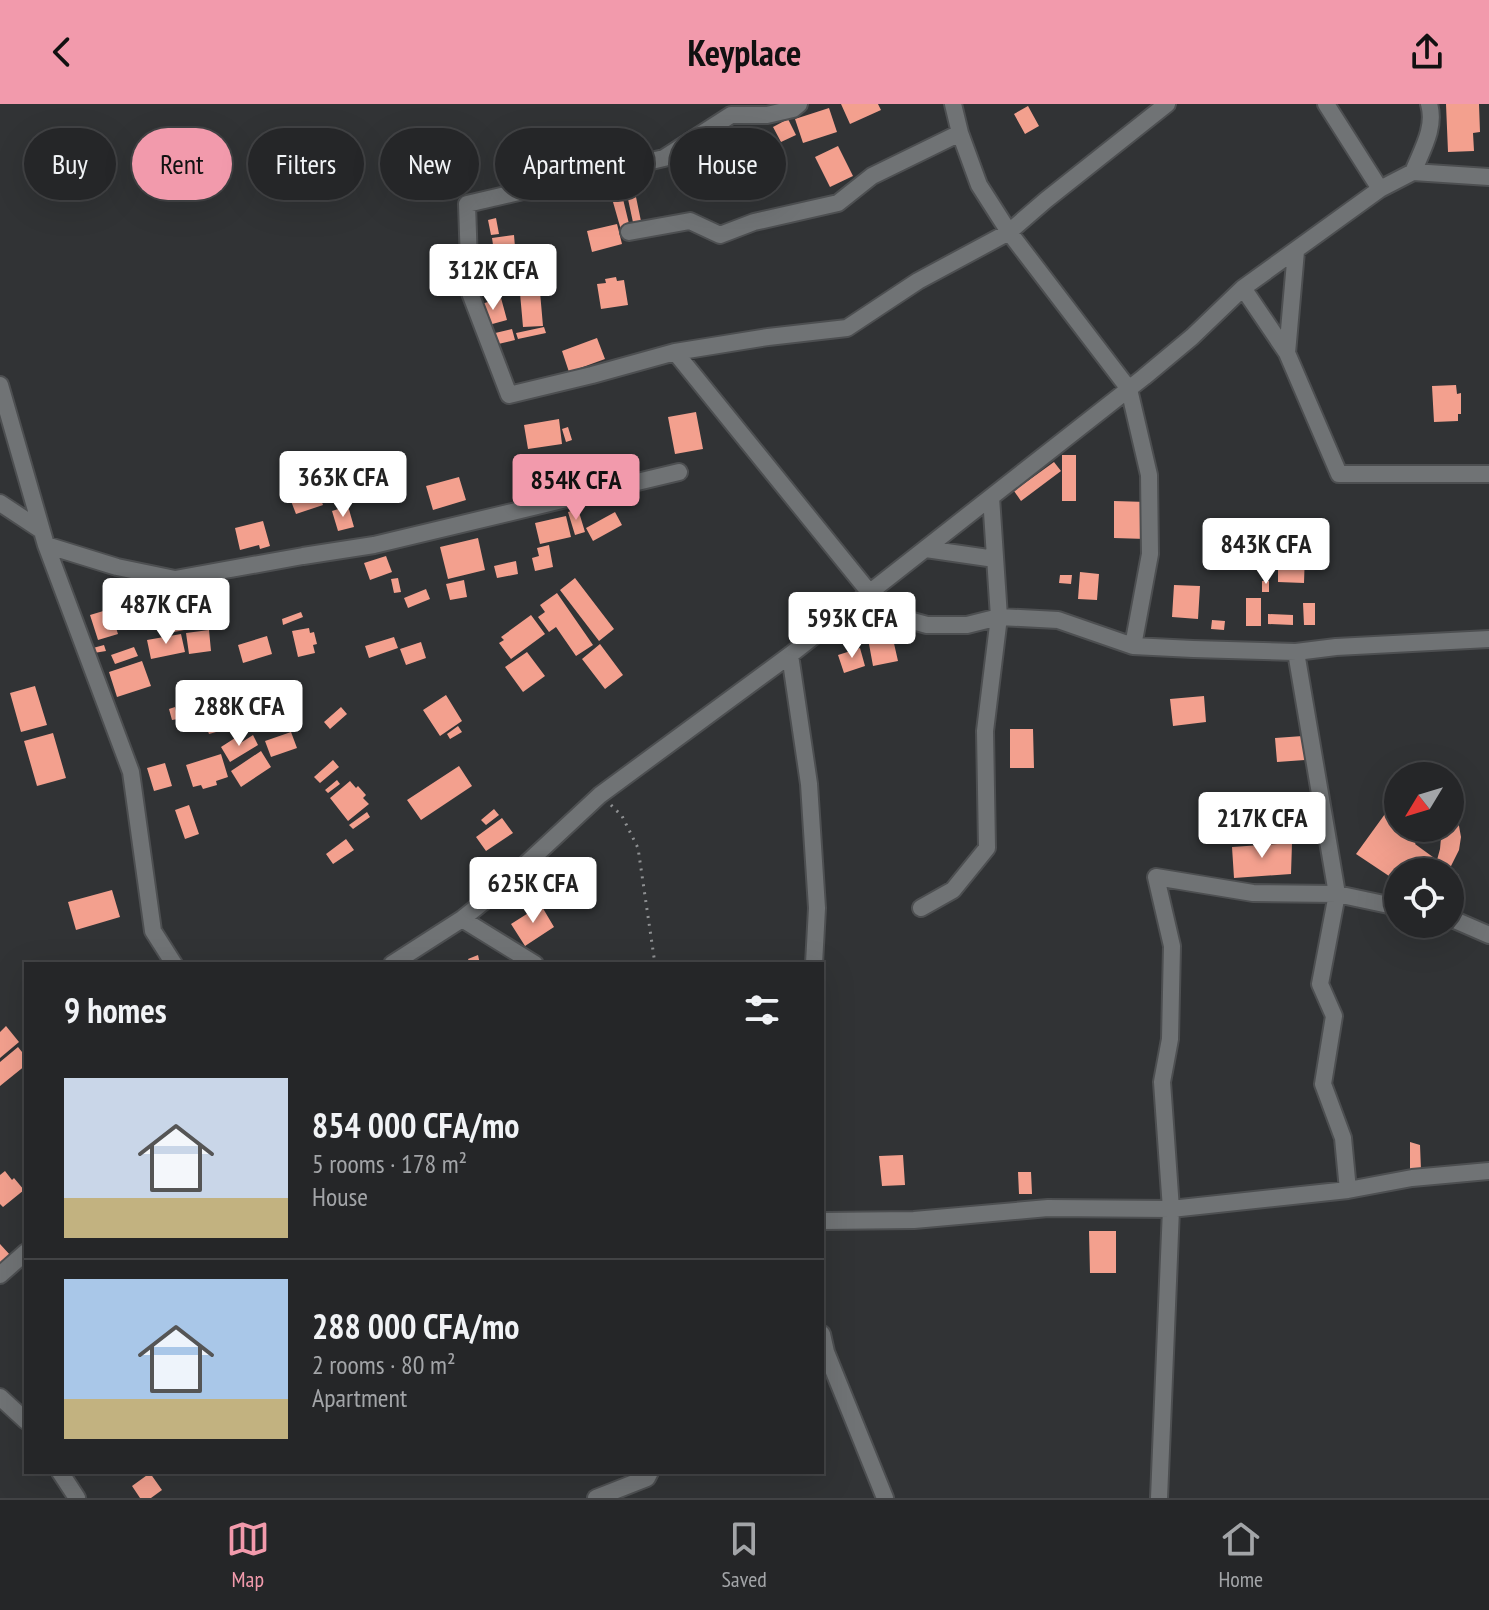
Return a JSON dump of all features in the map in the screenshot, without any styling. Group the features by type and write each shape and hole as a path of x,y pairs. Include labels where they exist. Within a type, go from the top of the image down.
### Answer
{"street":[{"path":"799,104 793,109 731,115 664,158 467,204 470,293 509,395 675,352 847,328 918,281 1009,232 1160,106"},
{"path":"953,104 979,185 1009,232 1129,389 1149,475 1150,554 1133,646"},
{"path":"1326,104 1380,189"},
{"path":"1413,172 1432,119 1429,104"},
{"path":"629,232 690,221 720,235 754,222 838,203 872,176 960,133"},
{"path":"395,962 462,919 497,891 600,795 790,655 1129,389 1192,337 1243,288 1380,189 1413,172 1489,177"},
{"path":"1287,353 1296,251"},
{"path":"1243,288 1287,353 1339,474 1489,474"},
{"path":"675,352 887,614 927,625 967,625 999,617 1058,620 1133,646 1296,652 1489,639"},
{"path":"0,385 43,537 131,772 153,931 173,962"},
{"path":"0,503 43,537 117,567 175,579 374,545 679,472"},
{"path":"921,908 953,890 987,848 985,731 999,617 991,497"},
{"path":"926,549 995,559"},
{"path":"1296,652 1337,894 1320,984 1334,1016 1323,1084 1343,1138 1348,1190"},
{"path":"790,655 809,784 817,908 814,962"},
{"path":"1159,1498 1171,1209 1162,1082 1170,1039 1172,946 1156,877 1253,893 1337,894 1384,904"},
{"path":"462,919 532,962"},
{"path":"1464,924 1489,935"},
{"path":"824,1221 914,1220 1048,1208 1171,1209 1489,1171"},
{"path":"0,1275 24,1254"},
{"path":"824,1343 885,1498"},
{"path":"0,1397 24,1419"},
{"path":"61,1474 77,1498"},
{"path":"596,1498 647,1478 649,1474"}],"path":[{"path":"600,795 622,816 638,848 655,962"}],"building":[{"path":"841,104 878,104 881,110 850,124"},
{"path":"1446,104 1479,104 1480,132 1473,133 1474,151 1448,152"},
{"path":"1028,106 1039,126 1025,134 1014,114"},
{"path":"829,108 837,132 803,143 795,119"},
{"path":"788,119 796,135 786,140 786,128 773,127"},
{"path":"838,146 853,176 830,187 815,157"},
{"path":"623,200 630,228 621,230 613,202"},
{"path":"628,200 637,200 642,226 634,227"},
{"path":"496,218 499,234 491,235 488,220"},
{"path":"617,224 622,244 592,252 587,231"},
{"path":"514,235 515,247 520,246 521,255 516,256 517,262 496,265 492,238"},
{"path":"616,277 617,281 624,280 628,305 601,309 597,284"},
{"path":"540,292 543,326 523,327 520,293"},
{"path":"501,298 507,320 485,326 478,305"},
{"path":"544,327 546,333 518,339 516,333"},
{"path":"512,329 515,340 494,345 491,334"},
{"path":"597,338 605,359 569,372 562,351"},
{"path":"1456,385 1457,394 1461,393 1458,421 1434,422 1432,386"},
{"path":"696,412 703,449 675,454 668,417"},
{"path":"559,419 562,444 528,449 524,425"},
{"path":"568,427 572,440 566,442 562,429"},
{"path":"1062,455 1076,455 1076,501 1062,501"},
{"path":"1054,462 1061,471 1021,501 1014,491"},
{"path":"459,477 466,500 433,510 426,486"},
{"path":"318,492 323,505 296,514 291,501"},
{"path":"1114,501 1147,502 1146,539 1114,538"},
{"path":"348,506 354,527 338,531 332,511"},
{"path":"578,509 585,532 575,535 568,512"},
{"path":"615,512 622,525 593,541 586,528"},
{"path":"566,516 571,537 540,544 535,523"},
{"path":"263,521 270,546 260,549 259,545 240,550 235,528"},
{"path":"478,538 485,570 448,579 440,547"},
{"path":"549,545 553,567 535,571 532,558 539,556 537,548"},
{"path":"1278,552 1305,553 1304,583 1278,582"},
{"path":"386,556 392,572 370,580 364,563"},
{"path":"516,561 518,574 497,578 494,566"},
{"path":"1080,572 1099,574 1097,600 1078,599"},
{"path":"1060,575 1072,575 1071,584 1059,583"},
{"path":"398,578 401,592 394,593 391,579"},
{"path":"575,578 614,629 599,641 560,590"},
{"path":"464,580 467,597 450,600 446,584"},
{"path":"1262,581 1269,581 1269,592 1262,592"},
{"path":"183,584 186,601 176,603 173,586"},
{"path":"1174,585 1200,586 1198,619 1172,617"},
{"path":"426,589 430,599 408,608 404,598"},
{"path":"218,593 224,613 188,624 182,604"},
{"path":"557,593 593,645 576,656 556,627 549,632 538,617 545,612 540,605"},
{"path":"1246,598 1261,598 1261,626 1246,626"},
{"path":"1303,603 1315,603 1315,625 1304,625"},
{"path":"110,609 118,634 98,640 90,615"},
{"path":"301,612 303,617 283,625 282,619"},
{"path":"180,614 184,630 169,633 165,617"},
{"path":"1268,614 1293,615 1293,625 1268,624"},
{"path":"531,615 545,634 511,659 499,643 504,640 501,637"},
{"path":"1212,620 1225,621 1224,630 1211,629"},
{"path":"309,628 310,633 314,632 317,644 313,645 315,653 298,657 292,631"},
{"path":"209,630 211,651 189,654 186,633"},
{"path":"181,634 185,652 151,659 147,640"},
{"path":"267,636 272,654 243,663 238,645"},
{"path":"394,637 398,648 369,658 365,646"},
{"path":"893,639 898,661 873,666 869,644"},
{"path":"421,642 426,658 406,665 400,649"},
{"path":"600,644 623,675 605,689 582,659"},
{"path":"104,645 106,651 94,653 93,648"},
{"path":"134,647 138,656 115,664 111,655"},
{"path":"860,648 865,666 844,673 838,655"},
{"path":"527,652 545,676 523,692 505,667"},
{"path":"142,661 151,686 117,697 109,672"},
{"path":"35,686 47,725 21,732 10,693"},
{"path":"446,695 462,721 440,736 423,710"},
{"path":"1204,696 1206,722 1173,726 1170,699"},
{"path":"175,707 178,719 172,720 169,709"},
{"path":"341,707 347,714 330,729 324,722"},
{"path":"212,720 216,732 209,734 205,723"},
{"path":"458,726 462,732 450,739 447,734"},
{"path":"1010,729 1033,729 1034,768 1010,768"},
{"path":"291,732 297,748 271,757 265,741"},
{"path":"53,733 66,778 37,786 24,741"},
{"path":"253,735 258,745 230,762 221,747 235,738 239,744"},
{"path":"1303,736 1305,760 1277,762 1275,738"},
{"path":"261,751 271,767 241,787 231,771"},
{"path":"221,754 228,777 216,781 217,785 203,789 201,785 193,787 186,765"},
{"path":"333,760 339,767 320,783 314,777"},
{"path":"165,763 172,786 154,791 147,768"},
{"path":"459,766 472,786 421,820 407,800"},
{"path":"337,780 340,784 328,793 325,790"},
{"path":"350,781 366,795 363,798 369,804 348,821 330,798"},
{"path":"189,805 199,834 185,839 175,810"},
{"path":"494,809 499,815 486,825 481,820"},
{"path":"367,812 370,817 353,829 349,825"},
{"path":"1384,815 1384,842 1416,842 1434,858 1384,858 1384,873 1356,854"},
{"path":"502,818 513,833 486,851 476,837"},
{"path":"346,839 354,850 333,864 326,854"},
{"path":"1441,842 1460,842 1455,858 1438,858"},
{"path":"1292,843 1291,874 1234,878 1232,847"},
{"path":"112,890 120,917 76,930 68,902"},
{"path":"541,905 554,927 525,946 511,924"},
{"path":"478,955 480,962 469,962 468,959"},
{"path":"6,1026 19,1042 0,1058 0,1032"},
{"path":"18,1047 24,1054 24,1067 0,1086 0,1062"},
{"path":"1410,1142 1420,1145 1421,1170 1410,1171"},
{"path":"903,1155 905,1185 882,1186 879,1156"},
{"path":"5,1171 24,1190 3,1207 0,1204 0,1175"},
{"path":"1018,1172 1031,1172 1032,1194 1019,1194"},
{"path":"1089,1231 1116,1231 1116,1273 1090,1273"},
{"path":"0,1244 11,1256 0,1265"},
{"path":"151,1474 162,1490 151,1498 140,1498 132,1486"}]}
